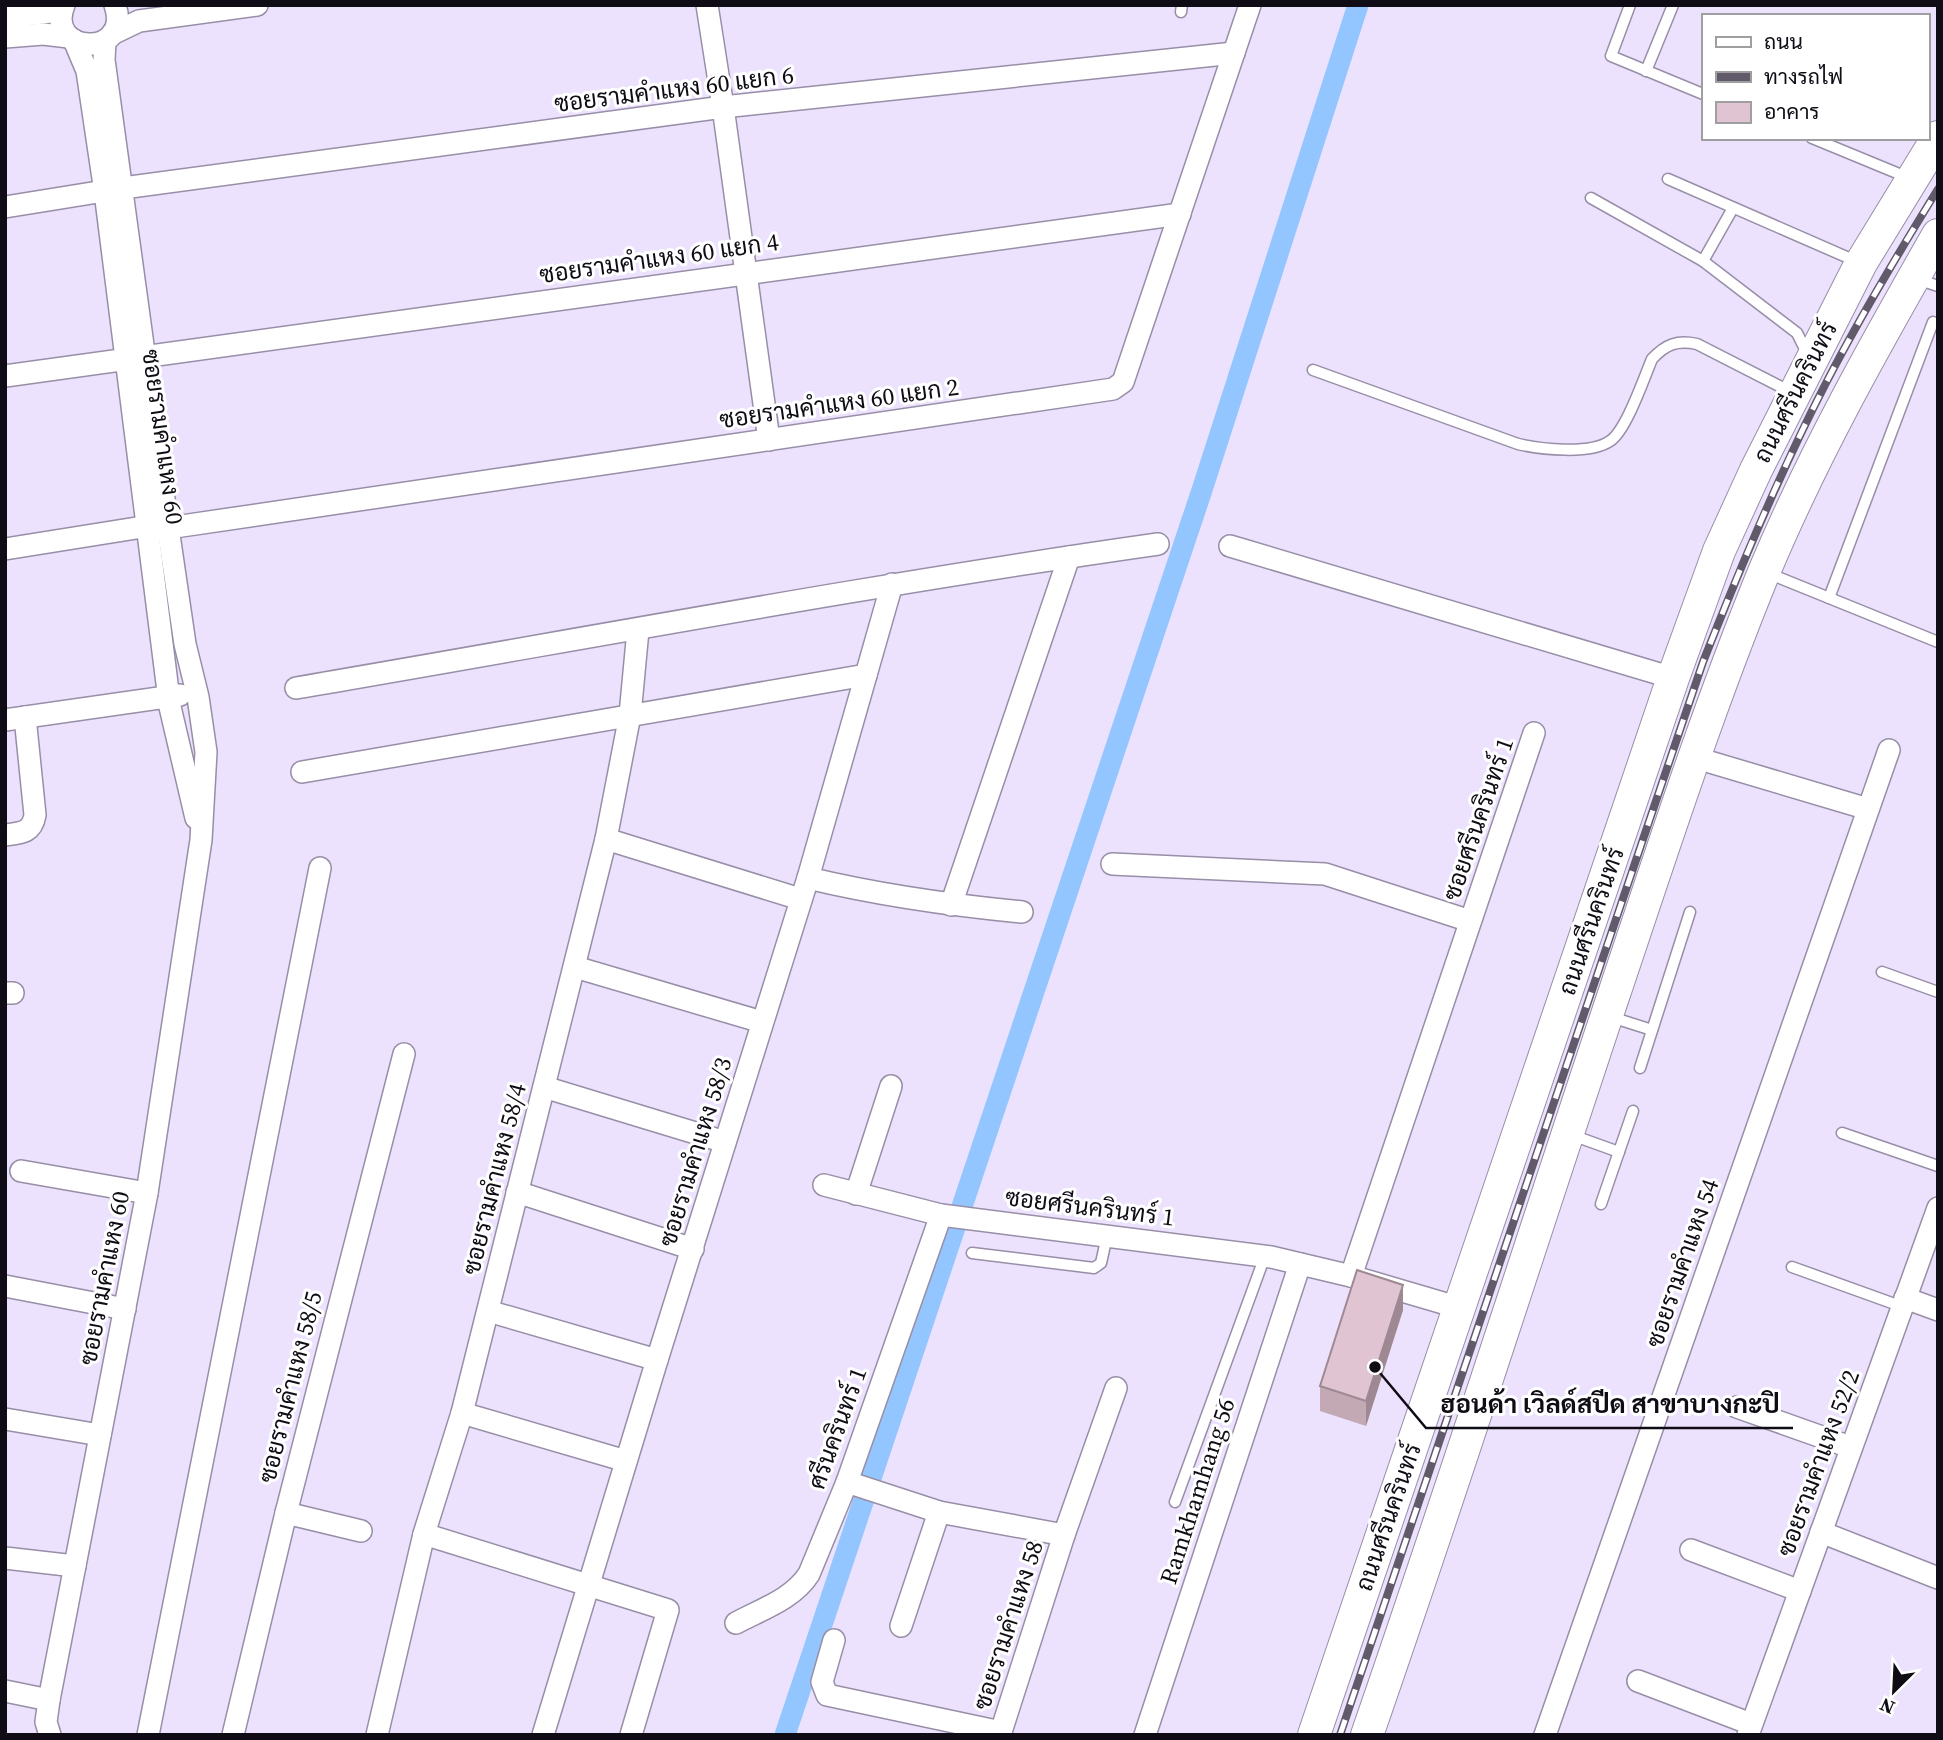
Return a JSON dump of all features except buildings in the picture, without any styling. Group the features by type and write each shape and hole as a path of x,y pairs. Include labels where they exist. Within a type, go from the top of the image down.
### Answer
{"main road":[{"name":"ถนนศรีนครินทร์","path":"1314,1735 1673,678 1719,551 1810,361 1861,263 1938,137"},
{"name":"ถนนศรีนครินทร์","path":"1367,1735 1693,757 1765,572 1812,466 1858,376 1926,282 1938,235"},
{"path":"1719,551 1765,572"}],"street":[{"path":"14,13 51,12 63,5"},
{"name":"ซอยรามคำแหง 60","path":"63,5 61,21 87,71 114,190"},
{"name":"ซอยรามคำแหง 60","path":"115,5 118,16 109,37 104,60 114,190 158,527 169,697 201,841"},
{"path":"5,37 43,34 72,39 86,45 109,37 139,21 257,5"},
{"path":"707,5 769,440"},
{"name":"ซอยรามคำแหง 60 แยก 2","path":"5,549 1112,389 1124,382 1250,5"},
{"name":"ซอยรามคำแหง 60 แยก 6","path":"5,207 723,107 1234,53"},
{"name":"ซอยรามคำแหง 60 แยก 4","path":"5,376 1180,214"},
{"name":"ซอยรามคำแหง 60","path":"43,1731 147,1193 201,841 206,752 197,693 158,527"},
{"path":"296,688 892,584 1158,544"},
{"path":"1230,546 1673,678"},
{"path":"951,905 1069,557"},
{"name":"ซอยรามคำแหง 58/3","path":"544,1735 657,1360 808,878 892,584"},
{"name":"ซอยรามคำแหง 58/4","path":"377,1735 424,1534 462,1413 606,839 629,715 638,630"},
{"path":"302,772 866,675"},
{"path":"5,835 25,832 33,825 35,815 15,718 197,693"},
{"name":"ซอยศรีนครินทร์ 1","path":"1351,1276 1534,733"},
{"name":"ซอยรามคำแหง 54","path":"1545,1735 1889,750"},
{"path":"1693,757 1868,809"},
{"path":"606,839 800,899"},
{"name":"ซอยศรีนครินทร์ 1","path":"1112,863 1325,874 1471,921"},
{"path":"148,1735 320,868"},
{"path":"808,878 862,891 951,905 1022,912"},
{"path":"575,967 762,1022"},
{"name":"ซอยรามคำแหง 58/5","path":"233,1735 286,1513 404,1054"},
{"path":"856,1194 891,1086"},
{"path":"544,1087 725,1142"},
{"path":"21,1171 147,1193"},
{"name":"ซอยศรีนครินทร์ 1","path":"824,1185 947,1216 1265,1256 1351,1276 1460,1308"},
{"path":"517,1192 693,1249"},
{"name":"ซอยรามคำแหง 52/2","path":"1750,1729 1904,1303 1929,1259 1938,1208"},
{"name":"ศรีนครินทร์ 1","path":"736,1623 793,1593 802,1586 813,1567 947,1216"},
{"name":"Ramkhamhang 56","path":"1145,1735 1300,1264"},
{"path":"5,1286 125,1309"},
{"path":"1904,1303 1938,1310"},
{"path":"488,1311 657,1360"},
{"name":"ซอยรามคำแหง 58","path":"834,1640 822,1682 827,1695 1001,1733 1064,1535 1116,1388"},
{"path":"1737,1407 1850,1447"},
{"path":"462,1413 626,1461"},
{"path":"5,1419 100,1435"},
{"name":"ซอยรามคำแหง 58","path":"847,1482 939,1512 1064,1535"},
{"path":"901,1626 939,1512"},
{"path":"286,1513 361,1531"},
{"path":"1821,1532 1938,1578"},
{"path":"424,1534 668,1609 631,1735"},
{"path":"1690,1550 1800,1591"},
{"path":"5,1559 75,1566"},
{"path":"1638,1681 1750,1729"},
{"path":"5,1691 49,1700"}],"lane":[{"path":"1630,5 1611,56 1702,94"},
{"path":"1646,71 1673,5"},
{"path":"1817,140 1912,179"},
{"path":"1668,179 1861,263"},
{"path":"1591,198 1703,261 1797,333 1810,361"},
{"path":"1703,261 1733,208"},
{"path":"1829,598 1933,321"},
{"path":"1313,370 1518,444 1548,449 1581,448 1610,442 1620,431 1652,359 1671,343 1684,341 1697,344 1794,394"},
{"path":"1765,572 1938,642"},
{"path":"1640,1068 1690,912"},
{"path":"1882,972 1938,992"},
{"path":"1606,1016 1652,1030"},
{"path":"1601,1204 1633,1111"},
{"path":"1567,1133 1619,1152"},
{"path":"1842,1133 1938,1166"},
{"path":"972,1253 1094,1268 1101,1263 1107,1236"},
{"path":"1175,1502 1265,1256"},
{"path":"1792,1267 1904,1303"}],"waterway":[{"path":"785,1735 1202,490 1358,5"}],"railway":[{"path":"1340,1735 1703,662 1761,521 1809,417 1866,309 1938,189"}],"place":[{"name":"ฮอนด้า เวิลด์สปีด สาขาบางกะปิ","path":"1375,1367"}]}
